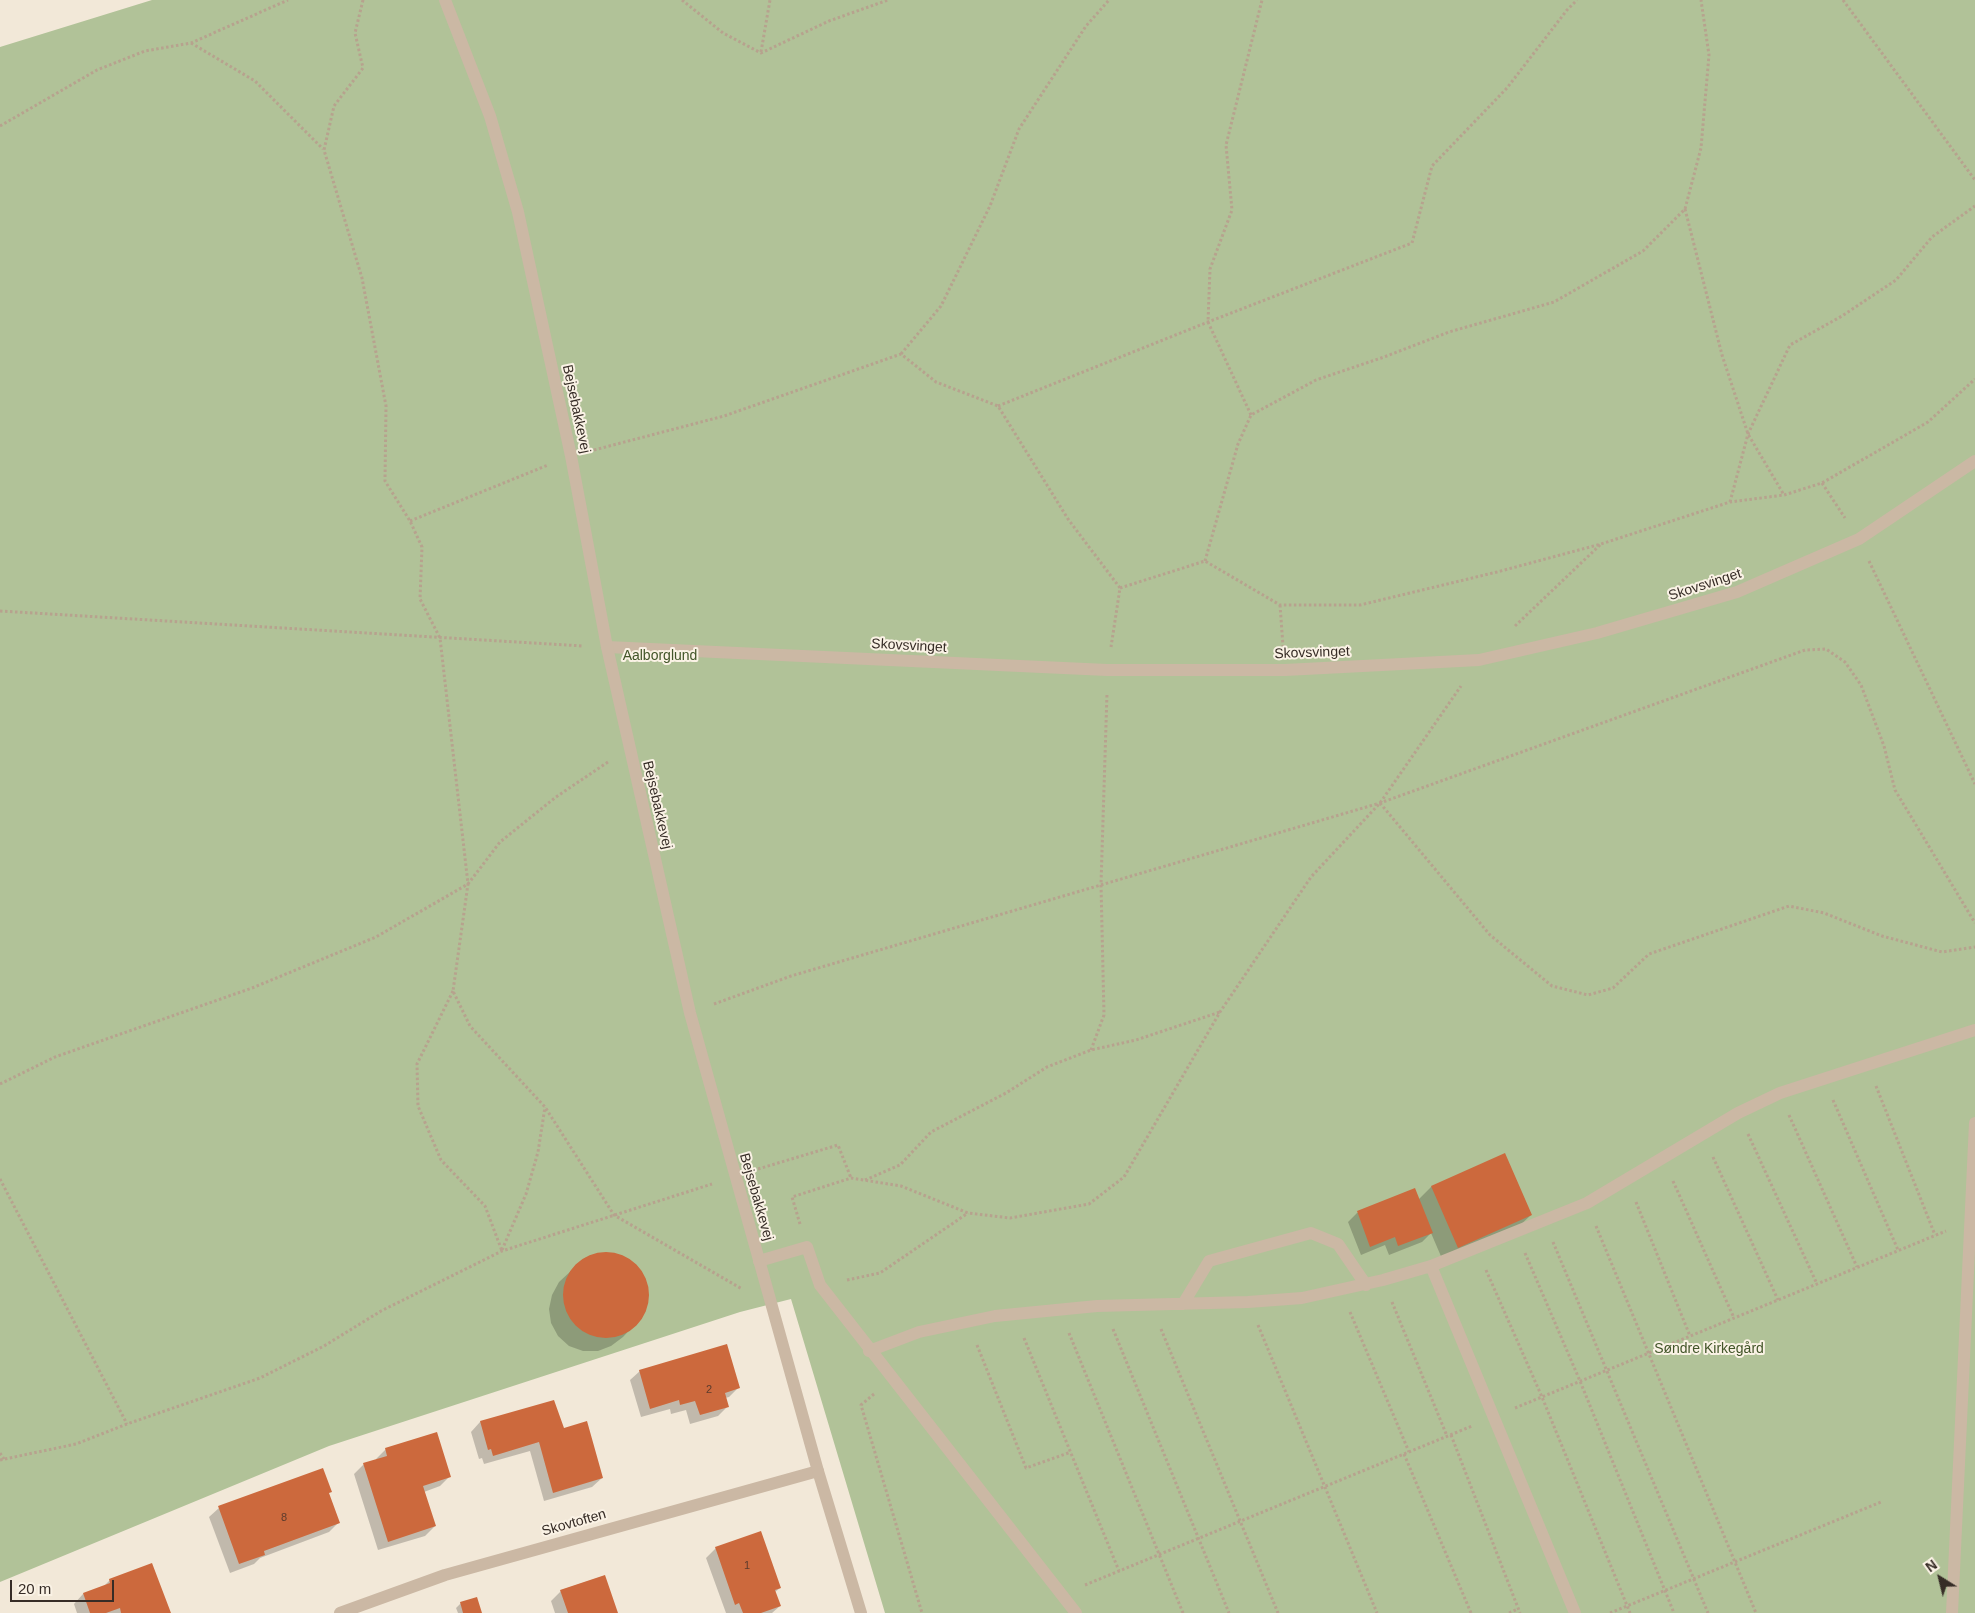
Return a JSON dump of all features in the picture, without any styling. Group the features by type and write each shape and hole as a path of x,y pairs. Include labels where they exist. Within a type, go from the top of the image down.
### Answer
{"street":[{"name":"Bejsebakkevej","path":"445,0 490,116 518,212 571,456 628,747 690,1013 818,1471 861,1613"},
{"name":"Skovsvinget","path":"607,647 1107,670 1285,670 1479,660 1597,633 1737,592 1859,540 1975,461"},
{"path":"870,1350 918,1332 1015,1314 1103,1306 1248,1302 1302,1298 1384,1280 1431,1266 1587,1203 1738,1113 1780,1093 1975,1030"},
{"path":"1952,1613 1975,1123"},
{"path":"1183,1304 1210,1261 1310,1234 1338,1244 1366,1285"},
{"path":"759,1261 807,1247 820,1285 1076,1613"},
{"path":"1431,1266 1575,1613"},
{"name":"Skovtoften","path":"340,1613 445,1575 818,1471"}],"path":[{"path":"0,126 97,70 145,51 191,43 288,0"},
{"path":"324,150 334,106 363,68 355,33 363,0"},
{"path":"682,0 723,33 760,53"},
{"path":"760,53 770,0"},
{"path":"760,53 828,21 888,0"},
{"path":"410,521 571,456 724,416 901,354 941,306 990,206 1019,130 1086,26 1109,0"},
{"path":"1251,415 1208,322 1210,269 1232,210 1226,145 1262,0"},
{"path":"998,406 1412,243 1432,166 1506,88 1567,10 1577,0"},
{"path":"1701,0 1709,55 1701,148 1685,209 1722,355 1748,434 1784,495"},
{"path":"1843,0 1975,180"},
{"path":"191,43 255,81 324,150 362,278 386,406 385,481 410,521 422,547 420,599 440,638 468,884 453,991 417,1064 418,1106 441,1160 485,1206 502,1251"},
{"path":"1730,502 1748,434 1790,345 1842,316 1896,280 1932,237 1975,206"},
{"path":"1204,561 1238,444 1251,415 1316,380 1449,332 1554,302 1643,251 1685,209"},
{"path":"901,354 936,382 998,406 1068,519 1120,588 1107,670 1101,884 1104,1015 1091,1050"},
{"path":"1120,588 1204,561 1280,605 1360,605 1497,572 1602,544 1730,502 1784,495 1822,483 1928,422 1975,380"},
{"path":"1822,483 1859,540 1975,784"},
{"path":"807,1247 792,1197 851,1178 901,1186 968,1213 1010,1218 1088,1204 1124,1177 1220,1012 1311,877 1380,802 1479,660 1602,544"},
{"path":"1280,605 1285,670"},
{"path":"0,611 607,647"},
{"path":"690,1013 791,976 1380,802 1805,650 1826,649 1845,662 1861,685 1884,746 1895,790 1975,923"},
{"path":"0,1084 55,1057 252,988 376,937 468,884 500,842 556,797 628,747"},
{"path":"1380,802 1490,935 1552,986 1588,995 1614,988 1649,954 1789,906 1824,913 1882,936 1942,952 1975,947"},
{"path":"453,991 470,1026 546,1107 614,1215 742,1289 770,1298"},
{"path":"865,1181 900,1165 931,1132 1006,1093 1047,1067 1091,1050 1136,1040 1220,1012"},
{"path":"1867,1065 1935,1235"},
{"path":"1824,1079 1898,1251"},
{"path":"1780,1093 1856,1267"},
{"path":"502,1251 526,1194 538,1152 546,1107"},
{"path":"1738,1113 1817,1284"},
{"path":"1703,1133 1778,1300"},
{"path":"0,1453 2,1460 76,1444 127,1424 260,1378 324,1346 381,1311 502,1251 838,1145 851,1178"},
{"path":"1662,1158 1734,1318"},
{"path":"0,1179 127,1424"},
{"path":"1627,1179 1690,1336"},
{"path":"1587,1203 1756,1613"},
{"path":"820,1285 880,1273 968,1213"},
{"path":"1544,1220 1708,1613"},
{"path":"1516,1232 1584,1390 1674,1613"},
{"path":"1477,1248 1542,1397 1630,1613"},
{"path":"1384,1280 1449,1435 1519,1611 1509,1613"},
{"path":"1341,1290 1409,1452"},
{"path":"1248,1302 1376,1613"},
{"path":"1151,1305 1278,1613"},
{"path":"1103,1306 1229,1613"},
{"path":"1059,1309 1183,1613"},
{"path":"1015,1314 1119,1571"},
{"path":"968,1322 1026,1468 1071,1452"},
{"path":"891,1378 861,1405 922,1613"},
{"path":"1404,1454 1472,1613"},
{"path":"1610,1613 1881,1502"}],"green space":[{"name":"Aalborglund","path":"152,0 1975,0 1975,1613 885,1613 791,1299 740,1312 329,1446 0,1582 0,47"}],"building":[{"path":"1505,1153 1532,1215 1458,1248 1431,1186"},
{"path":"1415,1188 1433,1233 1398,1246 1395,1237 1370,1247 1357,1211"},
{"path":"606,1252 622,1256 636,1265 645,1279 649,1295 645,1311 636,1325 622,1334 606,1338 590,1334 576,1325 567,1311 563,1295 567,1279 576,1265 590,1256"},
{"path":"727,1344 740,1388 725,1393 729,1407 700,1415 695,1401 680,1405 679,1400 650,1409 639,1370"},
{"path":"554,1400 564,1428 587,1421 603,1478 553,1493 539,1442 493,1456 491,1449 488,1450 480,1421"},
{"path":"437,1432 451,1477 423,1486 436,1526 388,1542 363,1463 387,1456 385,1448"},
{"path":"323,1468 332,1492 329,1493 340,1523 264,1551 265,1555 239,1564 218,1506"},
{"path":"761,1531 781,1588 775,1590 781,1606 761,1613 743,1613 739,1603 735,1605 715,1547"},
{"path":"152,1563 171,1613 121,1613 120,1608 106,1613 90,1613 83,1593 110,1583 109,1579"},
{"path":"605,1575 618,1613 568,1613 560,1590"},
{"path":"477,1597 482,1613 463,1613 460,1602"}],"park label":[{"name":"Søndre Kirkegård","path":"1709,1349"}]}
